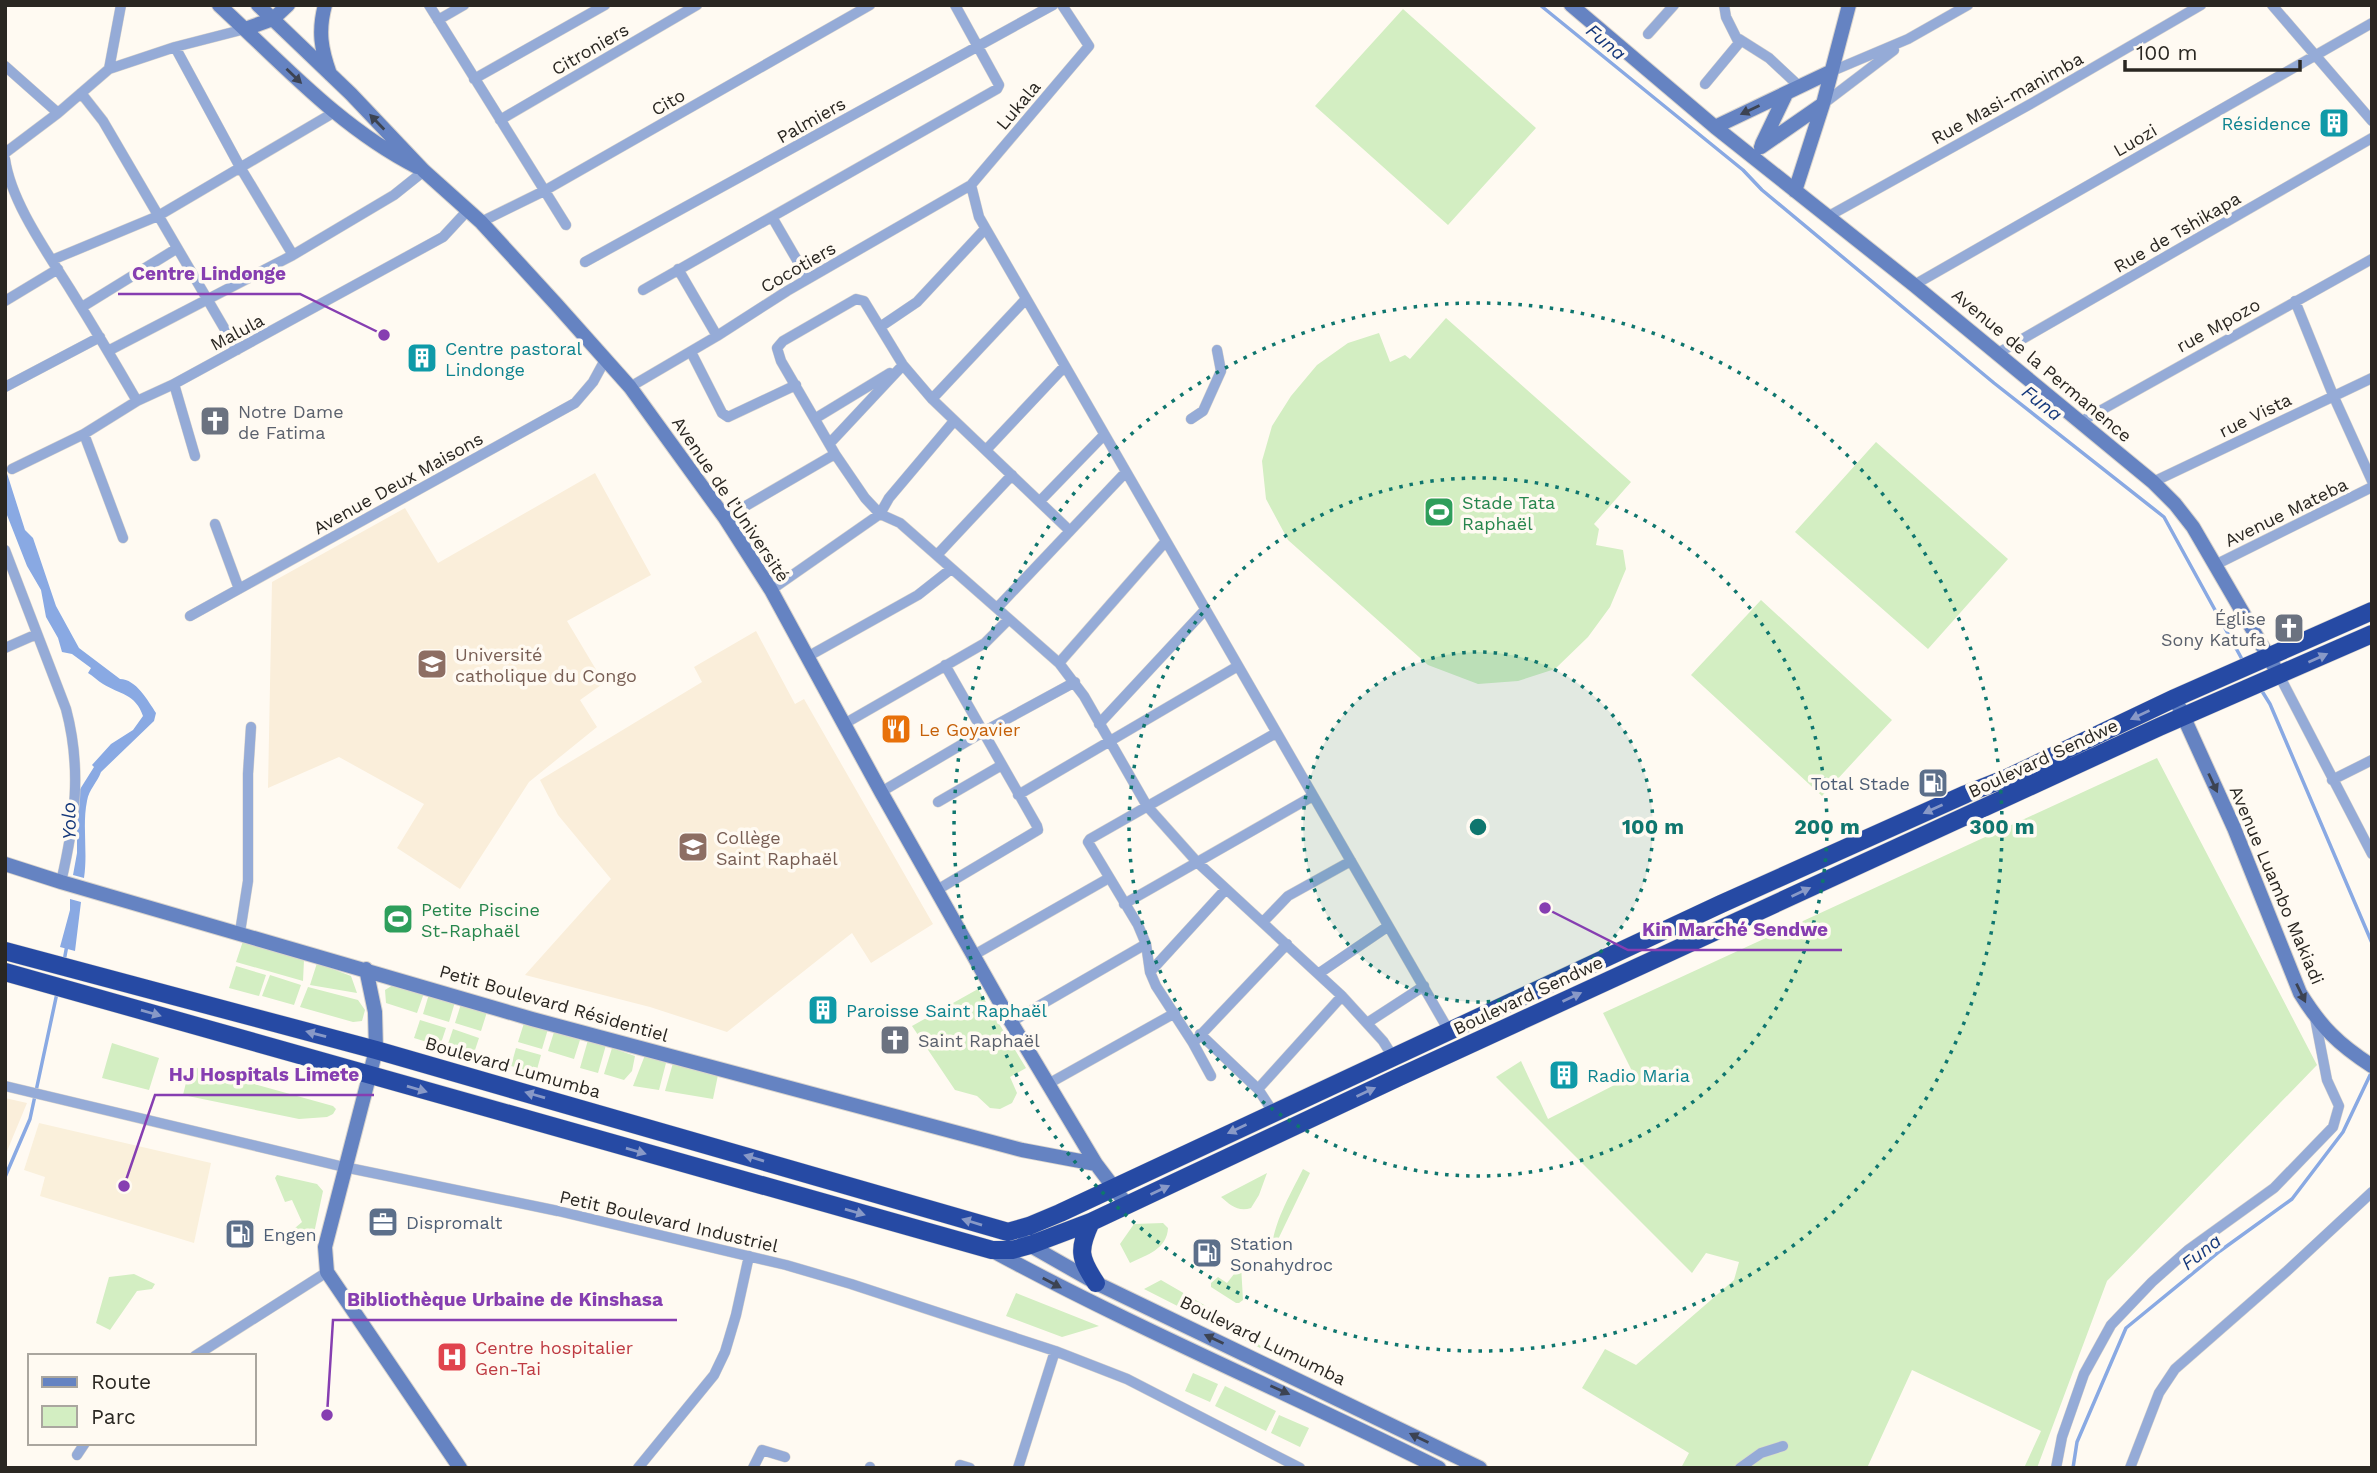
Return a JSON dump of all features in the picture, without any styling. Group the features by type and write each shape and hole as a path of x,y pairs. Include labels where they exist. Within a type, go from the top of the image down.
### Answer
{"highway":[{"name":"Boulevard Sendwe","path":"1008,1232 1060,1213 1721,904 2009,777 2175,698 2372,611"},
{"name":"Boulevard Sendwe","path":"1030,1245 1091,1222 1388,1082 2182,717 2372,634"},
{"name":"Boulevard Lumumba","path":"5,951 376,1050 1008,1232"},
{"name":"Boulevard Lumumba","path":"5,972 992,1250 1012,1250 1030,1245"},
{"path":"1091,1222 1083,1238 1081,1253 1084,1264 1096,1283"}],"main road":[{"path":"219,5 333,113 376,145 424,171"},
{"name":"Avenue de l’Université","path":"258,5 351,94 424,171 481,222 606,360 636,383 771,590 1011,1022 1096,1164 1127,1205"},
{"path":"245,29 273,19 288,5"},
{"path":"325,5 320,36 322,51 332,78"},
{"path":"1795,191 1823,104 1849,5"},
{"name":"Avenue de la Permanence","path":"1578,7 1715,127 1757,152 1795,191 1998,353 2153,482 2193,527 2272,678"},
{"path":"1715,127 1830,72"},
{"path":"1757,152 1786,93"},
{"path":"1757,152 1823,104"},
{"name":"Avenue Luambo Makiadi","path":"2175,698 2234,828 2300,993 2315,1018 2331,1037 2372,1066"},
{"name":"Petit Boulevard Résidentiel","path":"5,864 532,1019 1022,1150 1096,1164"},
{"path":"366,969 375,1012 376,1050 325,1247 327,1272 460,1468"},
{"name":"Boulevard Lumumba","path":"1008,1232 1096,1283 1480,1468"},
{"name":"Boulevard Lumumba","path":"992,1250 1124,1319 1293,1396 1439,1468"}],"street":[{"path":"109,69 121,5"},
{"path":"429,5 566,225"},
{"path":"438,20 464,5"},
{"path":"474,79 605,5"},
{"name":"Citroniers","path":"500,120 697,5"},
{"name":"Cito","path":"481,222 544,191 870,5"},
{"path":"643,290 997,89 999,85 955,5"},
{"name":"Palmiers","path":"585,262 1053,5"},
{"name":"Lukala","path":"971,185 1089,46 1062,5"},
{"path":"1648,34 1674,5"},
{"path":"1724,5 1726,17 1739,39 1769,58 1800,87"},
{"path":"1830,72 1908,39 1968,5"},
{"name":"Rue Masi-manimba","path":"1827,217 2201,5"},
{"path":"2272,5 2372,121"},
{"name":"Luozi","path":"1914,285 2372,23"},
{"path":"137,401 14,190 5,156 109,69 175,47 245,29"},
{"path":"1705,84 1738,46 1739,39"},
{"path":"1823,104 1908,39"},
{"path":"175,47 240,167 293,255"},
{"path":"5,66 58,113"},
{"path":"81,93 103,121 237,350"},
{"path":"5,301 55,264 158,216 333,113"},
{"name":"Rue de Tshikapa","path":"1998,353 2372,138"},
{"path":"108,351 293,255 394,195 424,171"},
{"path":"971,185 979,218 985,229 1387,927 1450,1031"},
{"name":"Cocotiers","path":"636,383 971,185"},
{"name":"Malula","path":"12,470 443,237 468,210"},
{"path":"772,217 808,279"},
{"path":"880,327 917,302 985,229"},
{"path":"82,307 176,249"},
{"name":"rue Mpozo","path":"2080,422 2372,259"},
{"path":"678,269 718,336"},
{"path":"1069,530 932,400 903,365 864,301 856,299 783,341 776,351 835,454 865,498 880,514 900,523 1059,663 1075,682 1147,806 1197,862 1342,996 1383,1041 1392,1057"},
{"path":"932,400 1026,300"},
{"path":"2295,301 2372,481"},
{"path":"5,387 100,337"},
{"path":"1191,419 1203,411 1221,371 1217,351"},
{"path":"691,352 722,414 728,418 796,385"},
{"name":"Avenue Deux Maisons","path":"190,616 575,403 593,382 606,360"},
{"path":"816,418 903,365"},
{"path":"830,443 903,365"},
{"path":"986,450 1064,368"},
{"name":"rue Vista","path":"2153,482 2372,378"},
{"path":"174,384 195,456"},
{"path":"771,590 880,514 889,498 954,422"},
{"path":"84,433 123,538"},
{"path":"1040,501 1103,436"},
{"path":"724,518 835,454"},
{"path":"997,608 1125,473"},
{"path":"937,555 1012,475"},
{"name":"Avenue Mateba","path":"2215,565 2372,487"},
{"path":"215,524 239,589"},
{"path":"1059,663 1166,541"},
{"path":"5,550 7,562 66,709 76,757 75,800 64,883"},
{"path":"807,657 918,595 951,569"},
{"path":"1099,724 1205,610"},
{"path":"844,724 985,643 1009,619"},
{"path":"5,648 37,634"},
{"path":"937,890 1038,830 945,665"},
{"path":"1018,795 1238,666"},
{"name":"Avenue de la Permanence","path":"2272,678 2372,854"},
{"path":"881,792 1075,682"},
{"path":"240,932 248,881 251,727"},
{"path":"1273,1112 1258,1089 1196,1038 1156,986 1150,972 1146,944 1138,925 1088,842 1276,733"},
{"path":"2332,780 2372,760"},
{"path":"938,802 1002,765"},
{"path":"1124,904 1313,796"},
{"path":"1263,922 1289,896 1351,861"},
{"path":"974,955 1109,878"},
{"path":"1150,972 1226,889"},
{"path":"1318,974 1387,927"},
{"path":"1011,1022 1146,944"},
{"path":"1196,1038 1287,944"},
{"path":"1367,1023 1424,986"},
{"path":"1258,1089 1342,996"},
{"path":"1048,1084 1175,1013"},
{"path":"2056,1468 2062,1437 2084,1374 2111,1325 2152,1282 2188,1250 2274,1188 2333,1126 2339,1107 2327,1080 2315,1018"},
{"path":"1196,1038 1211,1076"},
{"name":"Petit Boulevard Industriel","path":"5,1086 344,1167 558,1211 749,1256 851,1284 1055,1351 1127,1379 1300,1468"},
{"path":"2130,1468 2159,1393 2175,1369 2372,1192"},
{"path":"638,1468 714,1375 725,1352 736,1315 749,1256"},
{"path":"198,1354 327,1272"},
{"path":"1018,1468 1055,1351"},
{"path":"78,1455 84,1445"},
{"path":"1740,1468 1762,1453 1783,1446"},
{"path":"753,1468 762,1450 785,1457"}],"shaded area":[{"name":"Université catholique du Congo","path":"595,473 651,575 567,621 604,683 580,700 597,727 529,782 460,889 397,848 424,804 339,757 268,788 272,582 405,508 438,563"},
{"name":"Collège Saint Raphaël","path":"756,631 795,704 804,699 933,924 871,963 852,933 727,1032 650,1007 525,975 611,879 558,815 540,780 702,682 694,667"},
{"path":"5,1098 27,1103 5,1156"},
{"path":"39,1123 211,1163 194,1243 40,1196 45,1177 24,1170"}],"green space":[{"path":"1403,9 1536,128 1448,225 1315,106"},
{"name":"Stade Tata Raphaël","path":"1446,318 1631,482 1594,524 1599,529 1596,545 1623,550 1626,569 1610,607 1588,637 1555,669 1518,681 1478,684 1428,665 1288,540 1266,499 1262,461 1272,426 1291,396 1317,365 1348,343 1379,333 1390,362 1405,355 1410,359"},
{"path":"1876,442 2008,559 1928,649 1795,532"},
{"path":"1761,600 1892,720 1822,796 1691,675"},
{"path":"2157,758 2317,1065 2107,1281 2037,1468 2024,1468 2041,1431 1912,1370 1867,1468 1681,1468 1689,1453 1582,1388 1605,1349 1636,1365 1734,1280 1739,1262 1706,1253 1692,1273 1496,1077 1521,1061 1548,1119 1634,1075 1603,1013"},
{"path":"243,941 304,960 303,981 236,962"},
{"path":"317,963 351,976 357,993 310,985"},
{"path":"236,966 266,975 259,996 229,988"},
{"path":"270,975 301,985 294,1005 262,996"},
{"path":"393,985 424,993 417,1013 386,1003 385,990"},
{"path":"308,987 358,1000 365,1010 362,1021 353,1022 300,1007"},
{"path":"978,989 1026,1068 1010,1077 1017,1093 1012,1103 1000,1109 990,1108 977,1096 955,1090 912,1026"},
{"path":"429,994 455,1002 449,1022 423,1014"},
{"path":"461,1004 487,1012 481,1031 455,1023"},
{"path":"420,1020 446,1028 440,1046 414,1038"},
{"path":"524,1023 548,1029 542,1049 518,1042"},
{"path":"453,1029 479,1038 473,1056 447,1047"},
{"path":"554,1032 580,1040 574,1059 548,1051"},
{"path":"588,1040 606,1045 598,1073 580,1068"},
{"path":"112,1043 159,1058 149,1090 102,1078"},
{"path":"516,1048 541,1055 536,1073 511,1066"},
{"path":"612,1048 635,1056 632,1071 624,1080 604,1074"},
{"path":"645,1055 659,1058 666,1063 659,1090 633,1086"},
{"path":"673,1063 718,1075 713,1099 665,1091"},
{"path":"190,1066 336,1109 327,1117 299,1119 183,1095"},
{"path":"1303,1169 1310,1173 1271,1254 1278,1221"},
{"path":"1267,1173 1251,1208 1238,1208 1221,1197"},
{"path":"277,1175 317,1184 323,1191 310,1242 304,1242 295,1228 302,1222 292,1200 285,1202 275,1178"},
{"path":"1163,1223 1168,1228 1160,1246 1130,1263 1120,1244 1134,1224"},
{"path":"1241,1265 1243,1300 1236,1303 1211,1287 1211,1283 1218,1277 1227,1283"},
{"path":"134,1274 155,1284 152,1289 137,1291 110,1330 96,1323 109,1277"},
{"path":"1161,1280 1244,1328 1264,1350 1144,1289"},
{"path":"1016,1293 1099,1326 1062,1337 1006,1316"},
{"path":"1193,1373 1218,1384 1210,1402 1185,1391"},
{"path":"1225,1386 1276,1411 1266,1431 1215,1406"},
{"path":"1279,1415 1309,1428 1300,1447 1271,1433"}],"water":[{"path":"5,467 25,530 33,538 56,606 79,648 120,679 136,687 156,713 154,721 101,772 89,793 85,820 84,878 73,875 77,853 77,794 94,767 92,765 111,744 133,730 143,716 136,703 126,695 88,673 91,668 72,654 62,652 58,638 46,617 41,590 27,566 5,510"},
{"path":"70,899 81,902 75,951 60,947 70,910"}],"waterway":[{"name":"Funa","path":"1540,5 1743,170 1762,190 1994,383 2164,517 2243,661"},
{"name":"Funa","path":"2260,688 2270,704 2372,943"},
{"name":"Yolo","path":"64,961 67,945"},
{"name":"Yolo","path":"5,1177 30,1119 57,993"},
{"name":"Funa","path":"2073,1468 2077,1442 2126,1328 2220,1251 2292,1199 2343,1132 2372,1071"}],"place":[{"name":"Résidence","path":"2334,123"},
{"name":"Centre Lindonge","path":"384,335"},
{"name":"Centre pastoral Lindonge","path":"422,358"},
{"name":"Notre Dame de Fatima","path":"215,421"},
{"name":"Stade Tata Raphaël","path":"1439,512"},
{"name":"Église Sony Katufa","path":"2289,628"},
{"name":"Université catholique du Congo","path":"432,664"},
{"name":"Le Goyavier","path":"896,729"},
{"name":"Total Stade","path":"1933,783"},
{"name":"Collège Saint Raphaël","path":"693,847"},
{"name":"Kin Marché Sendwe","path":"1545,908"},
{"name":"Petite Piscine St-Raphaël","path":"398,919"},
{"name":"Paroisse Saint Raphaël","path":"823,1010"},
{"name":"Saint Raphaël","path":"895,1040"},
{"name":"Radio Maria","path":"1564,1075"},
{"name":"HJ Hospitals Limete","path":"124,1186"},
{"name":"Dispromalt","path":"383,1222"},
{"name":"Engen","path":"240,1234"},
{"name":"Station Sonahydroc","path":"1207,1253"},
{"name":"Centre hospitalier Gen-Tai","path":"452,1357"},
{"name":"Bibliothèque Urbaine de Kinshasa","path":"327,1415"}]}
